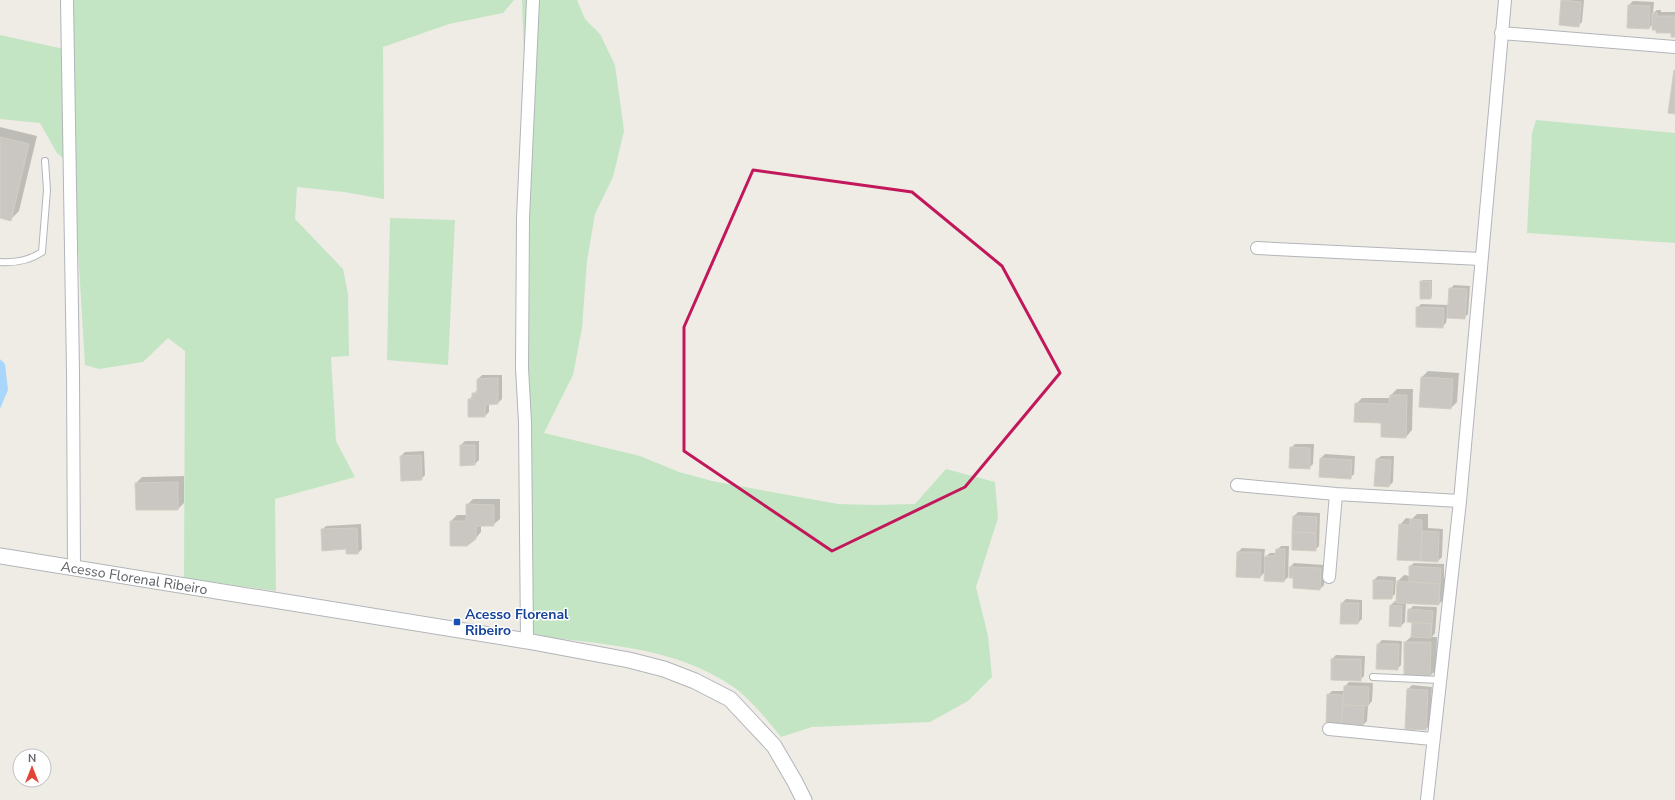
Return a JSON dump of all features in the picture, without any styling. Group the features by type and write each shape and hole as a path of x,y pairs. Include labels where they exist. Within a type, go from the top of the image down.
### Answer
{"street":[{"path":"67,0 73,372 74,568"},
{"path":"527,641 522,368 523,218 533,0"},
{"path":"1427,800 1432,739 1460,501 1505,0"},
{"path":"1501,33 1675,47"},
{"path":"1258,248 1481,259"},
{"path":"1237,484 1336,494 1460,501"},
{"path":"1329,577 1336,494"},
{"name":"Acesso Florenal Ribeiro","path":"0,556 527,641 664,669 695,682 730,700 774,746 804,800"},
{"path":"1329,729 1432,739"}],"lane":[{"path":"0,262 22,262 35,257 42,252 47,190 45,161"},
{"path":"1373,677 1440,680"}],"highlighted area":[{"path":"753,170 912,192 1002,266 1060,373 965,487 832,551 684,451 684,327"}],"green space":[{"path":"73,0 514,0 503,13 449,24 383,47 384,199 344,192 297,187 295,219 343,269 348,294 349,356 331,357 336,441 355,477 275,499 276,591 184,578 185,351 168,338 143,362 99,369 85,365 73,166 57,153 40,123 0,119 0,35 73,51"},
{"path":"522,0 577,0 585,19 600,34 615,65 624,131 613,177 595,214 587,261 582,328 573,375 544,433 640,456 679,472 712,481 838,504 915,504 946,469 995,482 998,518 976,587 988,636 992,677 968,701 930,722 812,727 781,737 753,705 735,688 711,674 687,663 661,655 607,644 525,635 530,222"},
{"path":"1536,120 1675,133 1675,243 1527,233 1532,133"},
{"path":"390,218 455,220 448,365 387,360"}],"water":[{"path":"0,359 5,364 8,390 0,409"}],"building":[{"path":"1561,0 1581,2 1579,27 1559,25"},
{"path":"1628,5 1650,6 1649,29 1627,28"},
{"path":"1652,13 1657,13 1657,16 1675,16 1675,37 1671,37 1671,33 1656,33 1656,30 1652,30"},
{"path":"1675,70 1675,114 1668,113"},
{"path":"0,137 29,144 11,221 0,218"},
{"path":"1420,281 1431,281 1431,299 1420,299"},
{"path":"1449,288 1467,289 1465,319 1447,318"},
{"path":"1416,307 1444,308 1443,328 1416,327"},
{"path":"1421,377 1453,379 1451,409 1419,407"},
{"path":"498,378 498,404 485,405 485,417 468,417 468,399 472,399 472,393 477,393 477,379"},
{"path":"1390,395 1407,395 1406,438 1381,437 1381,423 1354,422 1355,403 1389,404"},
{"path":"460,445 475,445 475,465 460,466"},
{"path":"1290,447 1310,448 1310,469 1289,468"},
{"path":"421,455 422,480 401,481 400,456"},
{"path":"1320,458 1352,460 1351,479 1319,477"},
{"path":"1376,459 1391,460 1389,487 1374,486"},
{"path":"178,482 178,510 136,510 135,483"},
{"path":"466,504 494,505 494,526 476,526 476,539 467,546 450,546 450,521 466,521"},
{"path":"1293,516 1317,517 1316,533 1292,532"},
{"path":"1410,519 1422,520 1421,561 1397,560 1399,524 1410,525"},
{"path":"357,528 358,554 346,554 346,549 322,551 321,529"},
{"path":"1422,531 1439,532 1438,562 1421,561"},
{"path":"1292,532 1316,533 1316,551 1292,550"},
{"path":"1276,549 1285,549 1284,582 1264,581 1265,556 1275,556"},
{"path":"1237,552 1261,552 1260,578 1236,577"},
{"path":"1409,566 1441,568 1440,584 1409,582"},
{"path":"1289,567 1321,568 1320,590 1293,588 1293,578 1289,578"},
{"path":"1373,580 1393,581 1392,599 1373,599"},
{"path":"1397,581 1440,584 1439,605 1396,603"},
{"path":"1341,603 1359,603 1358,624 1340,624"},
{"path":"1390,605 1402,606 1401,627 1389,626"},
{"path":"1408,609 1433,611 1432,624 1407,622"},
{"path":"1412,622 1432,624 1431,638 1411,637"},
{"path":"1404,642 1431,642 1430,677 1404,676"},
{"path":"1377,644 1399,644 1398,670 1376,669"},
{"path":"1331,659 1361,659 1361,681 1331,680"},
{"path":"1344,686 1369,687 1368,706 1343,705"},
{"path":"1407,689 1428,690 1426,730 1405,729"},
{"path":"1327,694 1343,695 1341,724 1326,724"},
{"path":"1343,705 1364,706 1363,726 1341,724"}],"place":[{"name":"Acesso Florenal Ribeiro","path":"457,622"}]}
